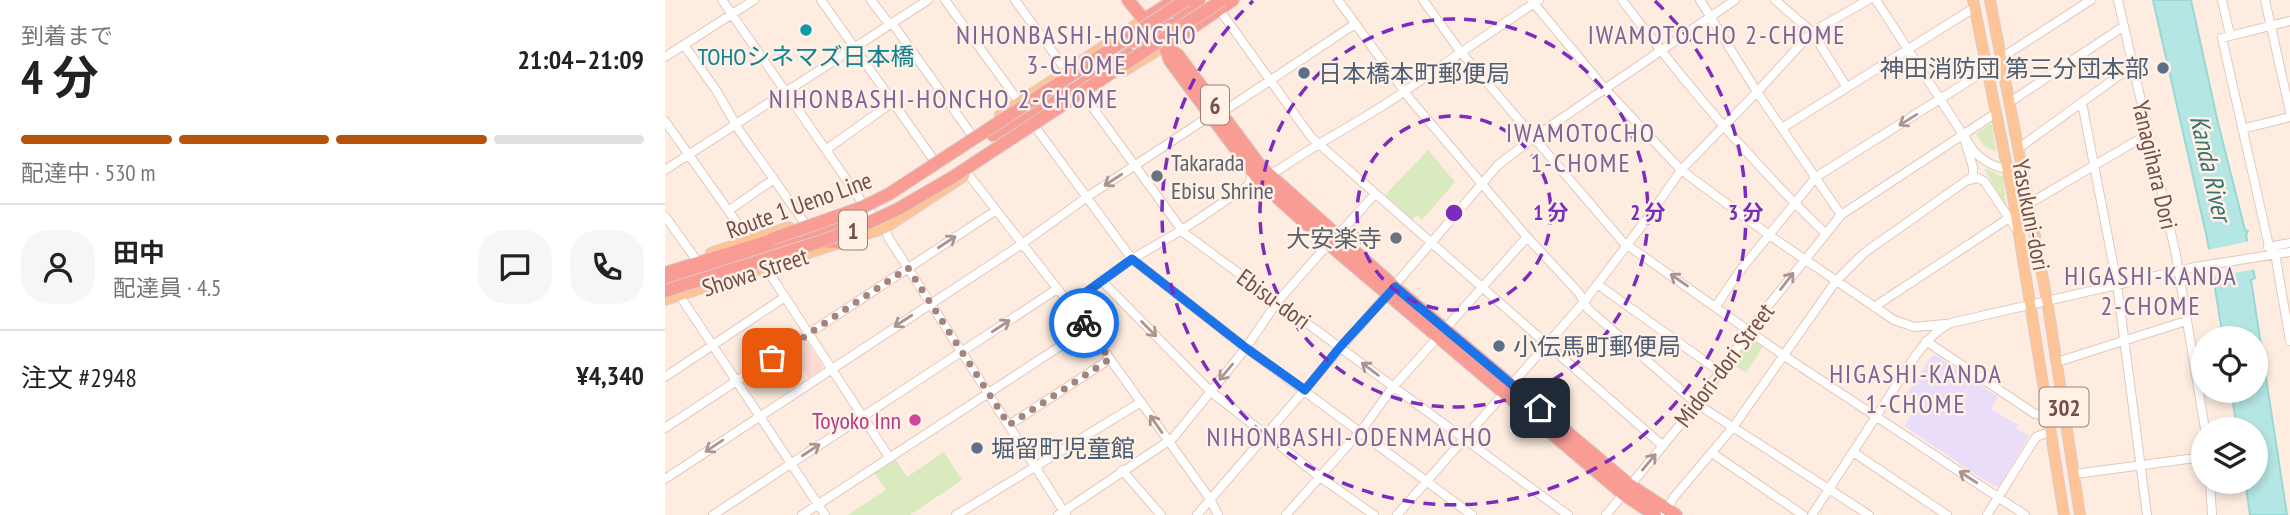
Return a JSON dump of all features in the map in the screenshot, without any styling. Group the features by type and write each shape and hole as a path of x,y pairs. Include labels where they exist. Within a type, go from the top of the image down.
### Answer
{"highway":[{"path":"1128,0 1165,46"},
{"path":"1143,20 1175,0"},
{"name":"Route 1 Ueno Line","path":"665,271 773,243 889,194 1186,0"},
{"path":"1199,0 1180,16 1216,6"},
{"path":"1143,20 1153,25 1166,26 1233,0"},
{"path":"1165,46 1216,6"},
{"name":"Route 1 Ueno Line","path":"665,291 819,242 887,214 953,177 1216,6"},
{"path":"1106,45 1144,40 1165,46"},
{"name":"6","path":"1165,46 1170,61 1216,115 1257,171 1392,291 1627,490 1665,513"},
{"path":"971,134 1128,51 1028,119 989,160"},
{"path":"665,284 773,243 867,215 901,197 993,135 1022,108"},
{"path":"773,243 844,243"}],"main road":[{"name":"Yasukuni-dori","path":"1990,0 2047,300 2080,515"},
{"name":"Yasukuni-dori","path":"1973,4 2008,171"},
{"path":"1022,108 1066,70 1143,20"},
{"name":"Showa Street","path":"665,300 885,228 1165,46"},
{"name":"Showa Street","path":"665,271 695,258 862,202 887,190 971,134"},
{"name":"302","path":"2008,171 2064,515"}],"street":[{"path":"722,0 862,202 885,228 888,237 1036,467 1062,514 1122,470 1169,441 1246,348 1277,302 1375,194"},
{"path":"665,57 754,0"},
{"path":"821,0 933,159"},
{"path":"871,0 895,27 971,134"},
{"path":"665,170 927,0"},
{"path":"945,0 1022,108"},
{"path":"1015,0 1066,70"},
{"path":"1338,0 1404,92 1527,237 1579,293 1588,309 1697,404 1869,515"},
{"path":"1423,0 1460,51 1627,245 1751,329 1783,355 2025,515"},
{"path":"1622,0 1661,52 1794,204 1826,234"},
{"path":"1700,0 1757,92 1841,215"},
{"path":"1197,515 1499,166 1533,138 1735,0"},
{"path":"1775,0 1812,32 1846,86"},
{"path":"1397,515 1584,302 1681,170 1812,32 1868,0"},
{"path":"1875,0 1977,155 2008,171 2022,169"},
{"path":"2001,58 2091,0"},
{"name":"Yanagihara Dori","path":"2118,0 2176,255 2203,417"},
{"path":"2222,0 2230,35"},
{"path":"2242,128 2290,115 2265,0"},
{"path":"1070,304 1132,259 1182,230 1249,185 1257,171 1277,171 1404,92 1535,1 1606,90 1681,170 1874,307 1894,320 1914,327 1951,323 2117,284 2254,256 2290,243"},
{"path":"1782,128 1973,4"},
{"path":"1216,6 1319,144 1663,446"},
{"path":"2290,21 2222,38 2288,316 2290,341"},
{"path":"665,479 1022,244 1134,166 1271,82 1355,24"},
{"path":"2010,102 2124,26"},
{"path":"684,45 804,222"},
{"path":"2019,148 2132,66"},
{"path":"1716,306 1739,272 1816,177 1986,70"},
{"name":"Ebisu-dori","path":"1085,97 1182,230 1568,515"},
{"path":"827,149 893,102"},
{"path":"2082,103 2117,284 2147,515"},
{"name":"Midori-dori Street","path":"1606,515 1697,404 1805,258 1841,215 1996,113"},
{"path":"665,121 749,240"},
{"path":"1036,128 1132,259 1246,348 1472,515"},
{"path":"2030,204 2148,134"},
{"path":"1665,513 1734,426 1836,281 1864,253 1970,180 1974,171 1963,135"},
{"path":"968,174 1088,328 1210,499 1218,515"},
{"path":"728,211 774,179"},
{"path":"1970,180 1984,181 2019,233"},
{"path":"665,428 995,211"},
{"path":"665,216 695,258"},
{"path":"1874,307 2009,218"},
{"path":"1289,514 1393,387 1527,237"},
{"path":"2272,250 2290,251"},
{"path":"766,268 889,457"},
{"path":"1101,280 1210,391 1320,477 1374,515"},
{"path":"1598,284 1720,372"},
{"path":"713,515 1057,289"},
{"path":"680,296 825,515"},
{"path":"665,377 785,298"},
{"path":"2057,362 2186,321"},
{"path":"1812,515 1926,341 1951,323"},
{"path":"802,515 1088,328"},
{"path":"1926,341 2035,414 2048,415"},
{"path":"1009,425 1110,359"},
{"path":"956,515 1141,402"},
{"path":"1987,515 2036,437 2051,431"},
{"path":"1853,452 1947,515"},
{"path":"1712,453 1803,515"},
{"path":"2075,474 2191,459"},
{"path":"1122,470 1161,515"},
{"path":"2211,494 2212,515"}],"shaded area":[{"path":"804,342 808,343 822,365 822,369 809,378 800,365 792,370 783,356"},
{"path":"1935,355 1998,397 1991,409 2018,425 2016,429 2029,436 1999,486 1995,487 1904,426 1913,411 1901,402"}],"green space":[{"path":"1990,124 1996,152 1983,145 1976,134"},
{"path":"1428,150 1455,182 1422,220 1417,215 1412,220 1385,195"},
{"path":"1984,168 2003,177 2006,204 2004,204"},
{"path":"1750,338 1763,346 1746,373 1732,363"},
{"path":"944,452 962,480 910,515 848,515 886,490 874,472 895,459 907,477"}],"water":[{"name":"Kanda River","path":"2153,0 2191,0 2218,123 2245,230 2248,231 2246,235 2255,278 2251,280 2258,326 2221,326 2207,238"},
{"name":"Kanda River","path":"2268,391 2287,515 2250,515 2247,494 2268,494 2268,417 2235,417 2233,403 2268,403"}],"pier":[{"path":"2250,241 2255,269 2213,277 2207,250"}],"way so far":[{"path":"772,358 908,268 1009,425 1110,359 1084,323"}],"place":[{"name":"TOHOシネマズ日本橋","path":"806,30"},
{"name":"神田消防団 第三分団本部","path":"2163,68"},
{"name":"日本橋本町郵便局","path":"1304,73"},
{"name":"Takarada Ebisu Shrine","path":"1157,176"},
{"name":"大安楽寺","path":"1396,238"},
{"name":"小伝馬町郵便局","path":"1499,346"},
{"name":"Toyoko Inn","path":"915,420"},
{"name":"堀留町児童館","path":"977,448"}],"district":[{"name":"IWAMOTOCHO 2-CHOME","path":"1717,34"},
{"name":"NIHONBASHI-HONCHO 3-CHOME","path":"1077,49"},
{"name":"NIHONBASHI-HONCHO 2-CHOME","path":"944,98"},
{"name":"IWAMOTOCHO 1-CHOME","path":"1581,147"},
{"name":"HIGASHI-KANDA 2-CHOME","path":"2151,290"},
{"name":"HIGASHI-KANDA 1-CHOME","path":"1916,388"},
{"name":"NIHONBASHI-ODENMACHO","path":"1350,436"}],"route":[{"path":"1084,323 1070,304 1132,259 1246,348 1305,390 1395,287 1540,408"}]}
